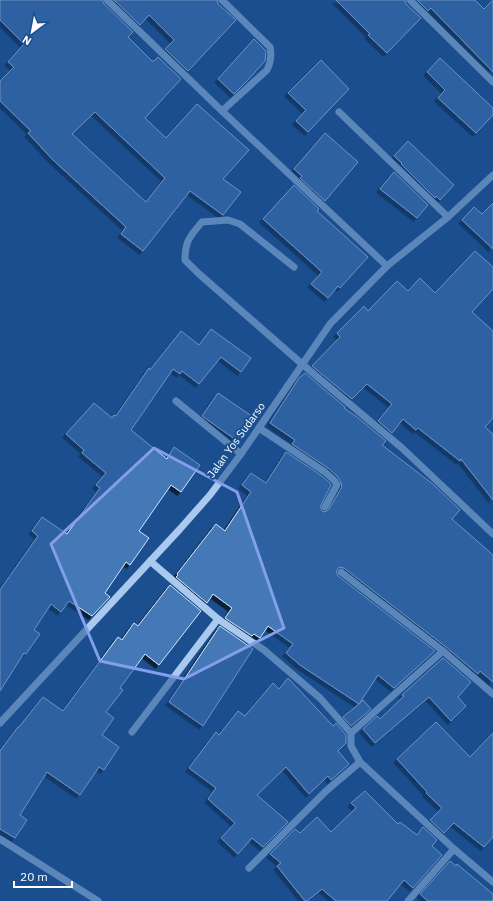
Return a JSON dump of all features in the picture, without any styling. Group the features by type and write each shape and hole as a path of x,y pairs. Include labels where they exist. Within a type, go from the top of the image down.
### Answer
{"street":[{"path":"107,0 222,111 387,266"},
{"path":"222,0 270,47 271,54 270,64 267,70 222,111"},
{"path":"410,0 493,82"},
{"path":"339,112 448,217"},
{"name":"Jalan Yos Sudarso","path":"0,723 210,495 241,454 330,324 387,266 448,217 493,175"},
{"path":"294,267 240,224 228,220 202,222 191,234 185,248 185,260 302,364 402,448 493,534"},
{"path":"176,401 241,454"},
{"path":"259,428 326,472 334,480 337,485 325,507"},
{"path":"150,561 218,618 264,650 320,698 351,733 351,746 360,762 454,849 493,882"},
{"path":"341,572 443,650 493,694"},
{"path":"132,732 218,618"},
{"path":"351,733 443,650"},
{"path":"249,868 326,791 360,762"},
{"path":"0,839 98,901"},
{"path":"419,901 410,898 454,849"}],"highlighted area":[{"path":"154,448 237,492 284,628 184,679 100,661 51,544"}],"building":[{"path":"0,0 102,0 104,4 133,32 128,37 152,61 158,57 181,79 145,118 166,138 197,104 249,150 223,179 241,192 223,215 190,191 143,251 121,234 126,227 53,160 28,133 31,131 0,101 0,81 14,67 8,62 24,44 0,20","holes":["95,112 165,178 146,202 72,134"]},
{"path":"114,0 217,0 218,4 236,20 188,71 165,49 174,40 149,15 140,25"},
{"path":"336,0 405,0 406,4 421,18 387,53 368,35 370,34"},
{"path":"417,0 475,0 484,9 493,0 493,72 431,8 428,11"},
{"path":"254,39 266,51 265,61 234,94 218,79"},
{"path":"440,58 493,108 493,115 476,133 438,98 445,90 427,72"},
{"path":"321,60 349,89 308,132 296,121 306,110 288,93"},
{"path":"325,133 358,162 325,201 300,178 302,176 294,169"},
{"path":"408,141 454,185 440,200 436,196 435,198 394,156"},
{"path":"394,172 428,205 417,218 380,189"},
{"path":"294,185 319,209 317,211 368,257 340,288 338,286 328,298 311,284 322,272 263,219"},
{"path":"493,203 493,249 462,220 474,207 482,214"},
{"path":"475,251 493,267 493,289 472,312 493,331 493,418 485,427 493,434 493,500 461,459 460,461 418,428 416,430 403,419 392,433 378,421 392,404 367,384 352,399 312,366 340,337 337,333 364,306 368,311 397,281 408,291 420,278 435,293"},
{"path":"211,329 251,358 241,372 221,357 199,384 182,371 180,374 173,369 131,430 167,459 174,447 200,465 181,492 171,485 139,531 149,538 130,565 126,562 105,593 110,597 92,616 69,601 61,612 51,604 34,630 40,634 26,654 24,653 0,691 0,590 38,536 32,531 42,517 67,534 100,488 96,485 106,473 82,453 84,450 66,434 94,403 112,418 114,415 116,416 149,368 150,370 181,331 199,345"},
{"path":"305,373 345,407 344,408 386,441 382,445 434,485 460,510 452,519 493,555 493,682 480,671 478,674 446,647 344,568 339,567 336,571 338,576 435,651 394,688 378,675 359,704 300,665 286,653 293,644 268,626 260,638 254,634 252,636 225,618 232,608 213,594 207,603 176,577 216,524 225,531 251,492 242,485 251,473 266,483 286,452 330,483 331,485 320,507 323,512 329,509 342,487 338,477 328,468 292,444 295,440 270,423 299,378"},
{"path":"218,393 256,419 239,442 202,416"},
{"path":"170,585 201,611 159,665 145,654 120,688 123,690 106,712 114,718 102,735 119,747 104,770 99,767 80,795 47,772 20,815 27,820 15,838 0,829 0,751 43,697 63,711 118,637 122,640 134,623 138,626"},
{"path":"220,626 253,649 203,726 169,702"},
{"path":"443,658 471,682 458,697 466,706 451,721 429,697 375,743 363,729 377,716 380,719 404,696 402,695"},
{"path":"288,678 333,726 336,723 346,735 346,743 338,751 349,764 331,780 328,776 309,794 286,767 257,795 288,822 263,847 252,838 238,854 221,838 235,823 208,799 216,788 189,768 216,732 219,735 238,711 245,716 273,683 279,689"},
{"path":"363,700 371,709 351,726 343,717"},
{"path":"436,722 470,757 493,733 493,837 484,847 454,823 444,833 430,820 442,808 426,793 427,792 397,759"},
{"path":"365,791 398,824 400,822 417,835 423,827 437,840 432,846 442,855 413,888 404,880 387,901 336,901 322,889 305,901 277,866 281,863 270,854 295,829 300,833 317,817 331,832 356,808 351,803"},
{"path":"450,861 456,866 457,864 493,894 493,901 428,901 420,894"}]}
